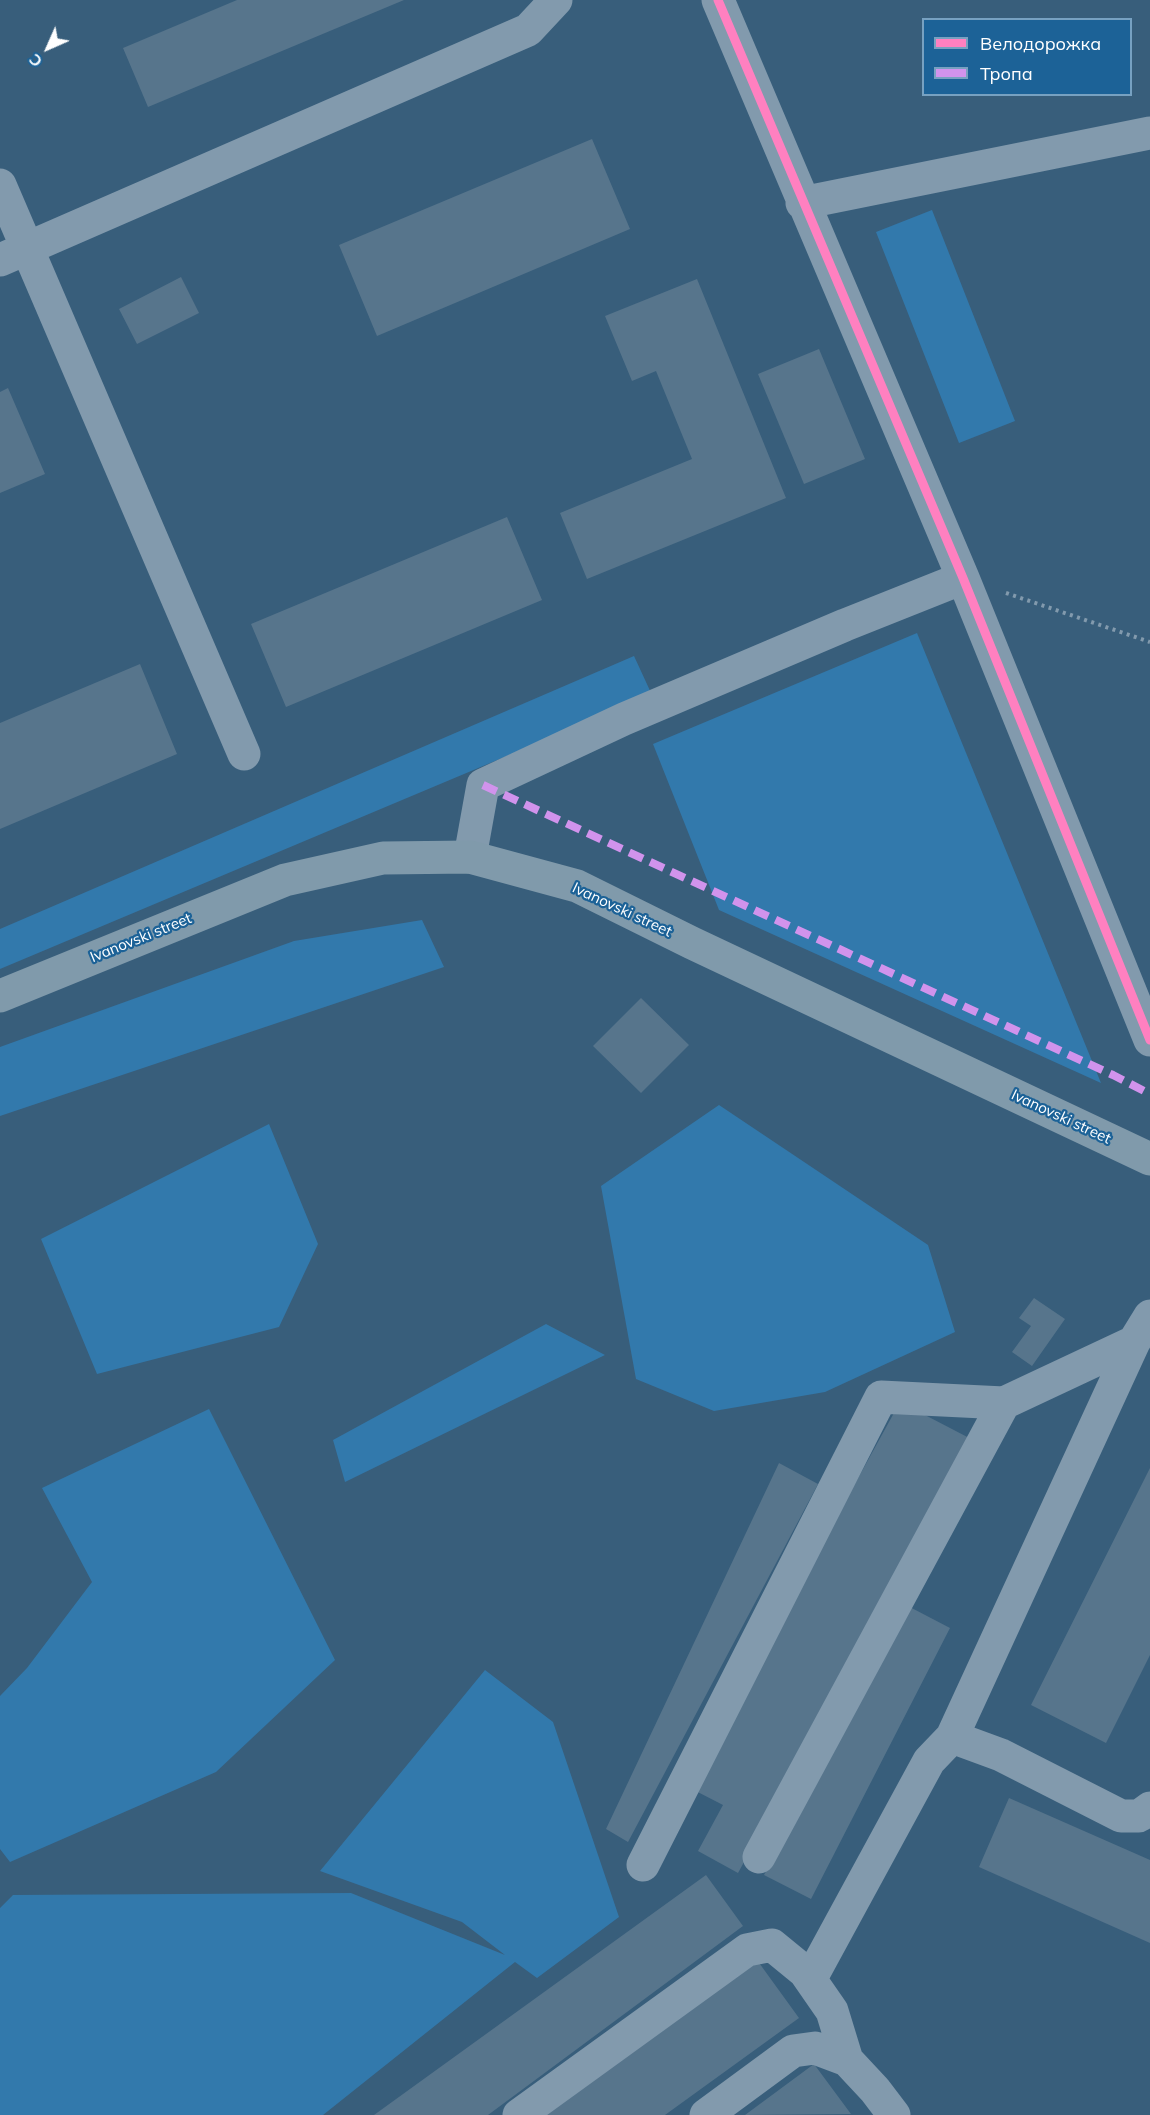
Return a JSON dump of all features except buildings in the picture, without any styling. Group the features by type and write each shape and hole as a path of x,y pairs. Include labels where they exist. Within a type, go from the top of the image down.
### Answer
{"main road":[{"name":"Ivanovski street","path":"0,996 285,880 383,858 470,857 577,886 692,943 1150,1159"}],"street":[{"path":"14,254 528,30 556,0"},
{"path":"718,0 802,203 963,578 1150,1040"},
{"path":"802,203 1150,133"},
{"path":"0,185 14,254 244,754"},
{"path":"470,857 483,785 624,719 845,625 963,578"},
{"path":"643,1865 881,1397 1004,1403 1145,1327"},
{"path":"811,1978 928,1761 952,1737 1145,1327"},
{"path":"759,1857 1004,1403"},
{"path":"952,1737 1001,1755 1121,1816 1139,1816 1149,1810"},
{"path":"519,2115 747,1950 772,1945 811,1978 832,2011 848,2060 894,2115"},
{"path":"706,2115 793,2050 815,2048 848,2060"}],"path":[{"path":"963,578 1150,642"}],"shaded area":[{"path":"932,210 1015,421 959,443 876,232"},
{"path":"917,633 1101,1083 719,910 653,744"},
{"path":"634,656 652,695 0,969 0,929"},
{"path":"422,920 444,967 0,1116 0,1047 294,941"},
{"path":"719,1105 928,1245 955,1332 825,1392 714,1411 636,1379 601,1186"},
{"path":"269,1124 318,1244 279,1327 97,1374 41,1239"},
{"path":"546,1324 605,1355 345,1482 333,1440"},
{"path":"209,1409 335,1660 216,1772 10,1862 0,1849 0,1696 27,1668 92,1582 42,1488"},
{"path":"485,1670 553,1722 619,1917 537,1978 515,1962 323,2115 0,2115 0,1908 13,1895 351,1893 505,1955 462,1922 320,1871"}],"marked path":[{"path":"483,785 1150,1094"}],"cycle path":[{"path":"718,0 963,578 1150,1040"}]}
